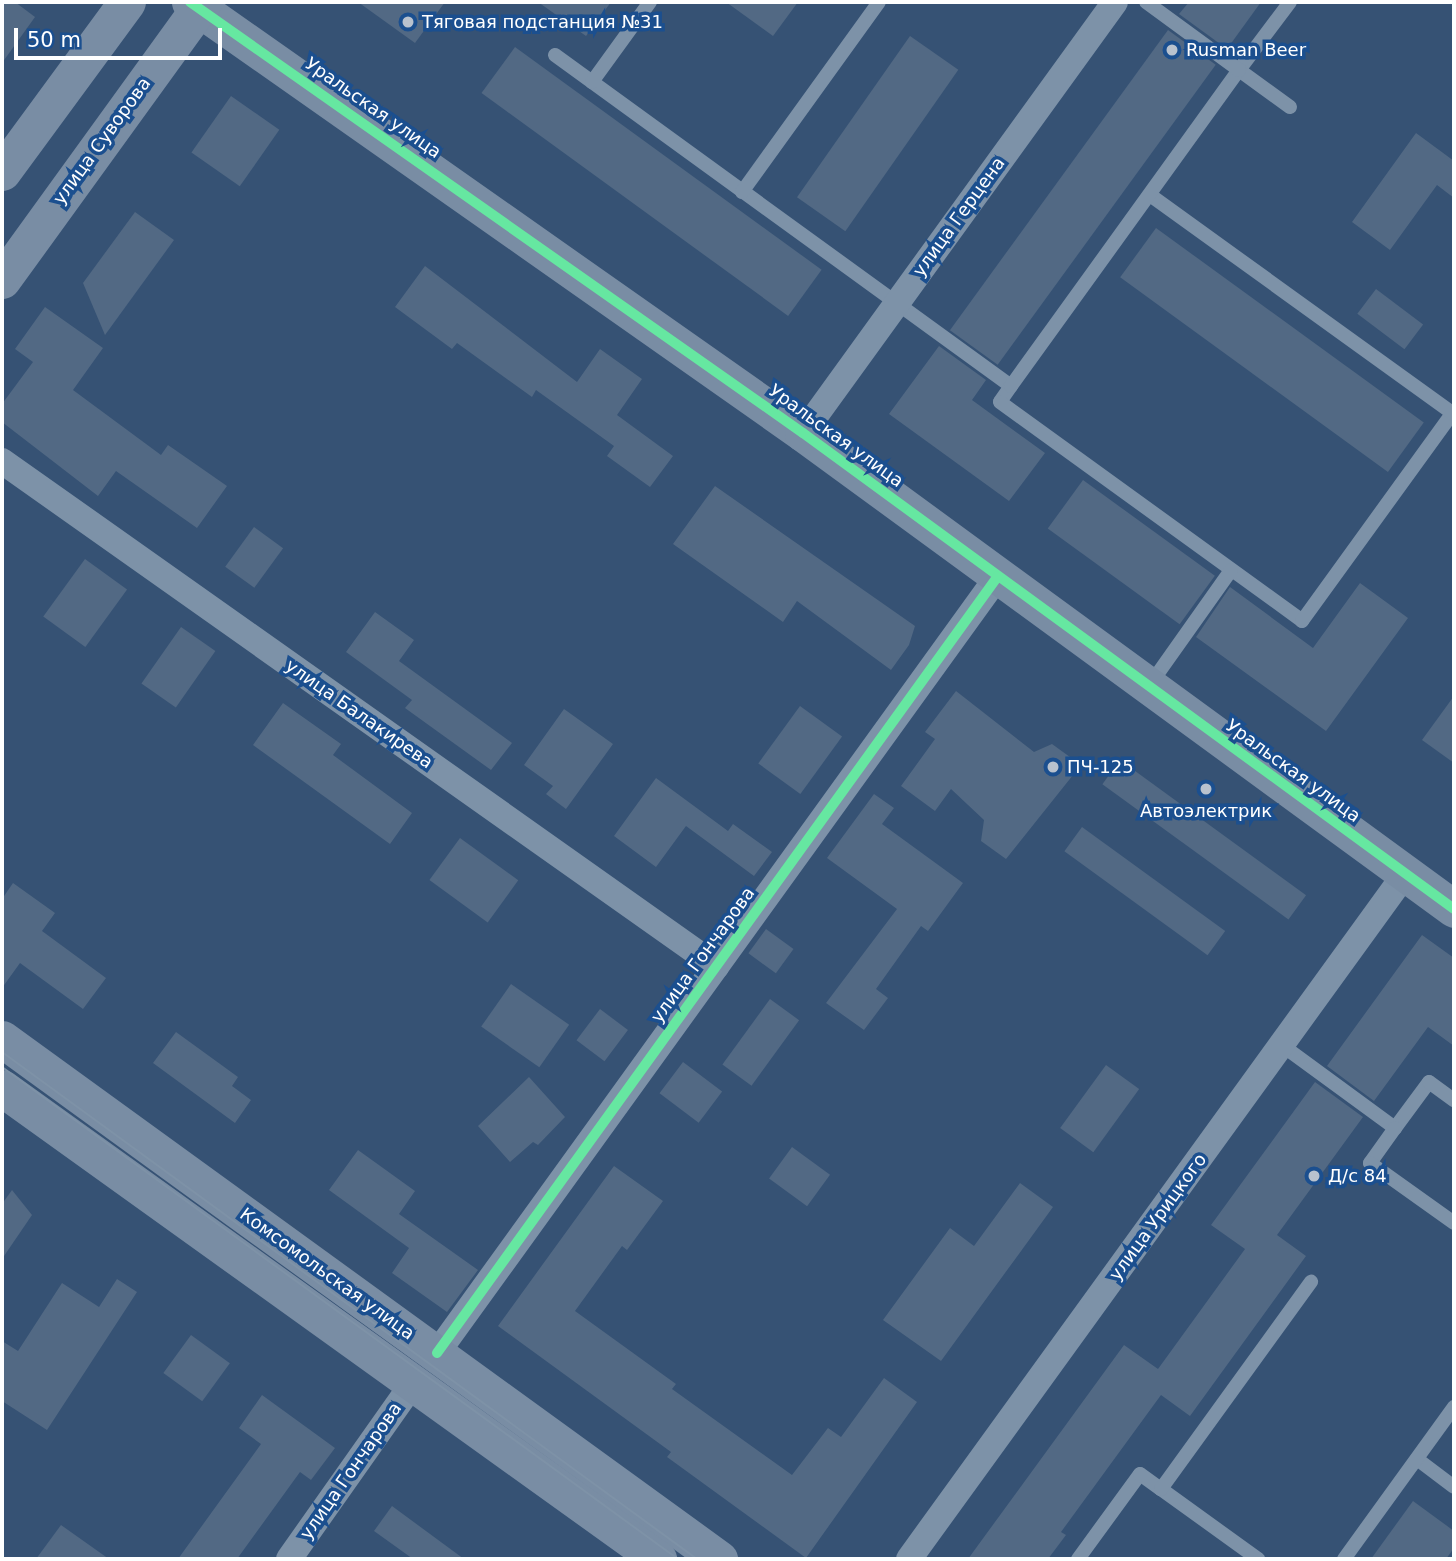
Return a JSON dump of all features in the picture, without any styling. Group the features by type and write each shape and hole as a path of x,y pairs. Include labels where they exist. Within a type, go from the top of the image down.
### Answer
{"main road":[{"path":"2,172 127,2"},
{"name":"улица Суворова","path":"2,280 197,4"},
{"name":"Уральская улица","path":"197,4 803,433 1454,909"},
{"name":"Комсомольская улица","path":"2,1039 719,1559"},
{"path":"2,1088 658,1559"}],"street":[{"name":"улица Герцена","path":"803,433 1115,2"},
{"name":"улица Балакирева","path":"2,461 716,967"},
{"name":"улица Гончарова","path":"437,1353 998,576"},
{"name":"улица Урицкого","path":"909,1559 1405,874"},
{"name":"улица Гончарова","path":"289,1559 413,1382"}],"lane":[{"path":"592,82 650,2"},
{"path":"742,192 879,2"},
{"path":"1146,2 1290,107"},
{"path":"1150,195 1454,413 1302,621 1000,402 1239,70 1290,2"},
{"path":"555,55 1011,386"},
{"path":"1148,687 1231,570"},
{"path":"1283,1046 1395,1128"},
{"path":"1454,1100 1429,1082 1370,1163 1454,1223"},
{"path":"1161,1489 1311,1282"},
{"path":"1344,1559 1454,1407"},
{"path":"1417,1459 1454,1487"},
{"path":"1078,1559 1140,1474 1258,1559"}],"building":[{"path":"2,2 15,2 35,17 2,63"},
{"name":"Тяговая подстанция №31","path":"358,2 445,2 415,43"},
{"path":"538,2 611,2 586,36"},
{"path":"726,2 798,2 773,36"},
{"path":"1189,2 1261,2 1227,49 1179,14"},
{"path":"1168,30 1216,65 998,365 950,330"},
{"path":"910,36 958,70 845,231 797,197"},
{"path":"515,47 822,270 788,316 481,93"},
{"path":"231,96 279,130 240,186 191,153"},
{"path":"1416,133 1454,161 1454,198 1437,185 1390,250 1352,222"},
{"path":"135,212 174,240 105,335 83,283"},
{"path":"1156,228 1424,423 1388,472 1120,277"},
{"path":"425,266 577,382 600,349 642,379 617,415 673,456 650,487 607,456 614,446 536,390 532,397 457,343 452,349 395,307"},
{"path":"1376,289 1423,325 1404,349 1357,314"},
{"path":"45,307 103,348 73,390 161,455 168,445 227,486 197,528 116,471 98,496 2,422 2,404 33,362 15,349"},
{"path":"939,346 986,380 972,400 1045,453 1009,501 889,414"},
{"path":"1083,480 1215,576 1180,624 1048,529"},
{"path":"715,486 915,626 909,645 891,670 797,601 783,622 673,544"},
{"path":"254,527 283,548 254,588 225,567"},
{"path":"85,559 127,590 85,647 43,616"},
{"path":"1360,583 1408,618 1326,731 1196,637 1230,587 1313,648"},
{"path":"375,612 414,640 399,661 512,743 491,770 405,708 412,700 346,652"},
{"path":"181,627 215,651 176,708 141,684"},
{"path":"956,691 1034,752 1052,744 1081,765 1006,859 981,841 984,820 951,789 935,811 901,786 935,739 925,732"},
{"path":"1454,696 1454,763 1422,740"},
{"path":"283,703 341,744 333,755 412,813 390,844 253,745"},
{"path":"800,706 842,737 800,794 758,763"},
{"path":"564,709 613,744 566,809 546,794 553,786 524,765"},
{"path":"1120,760 1306,895 1288,919 1102,784"},
{"path":"656,778 728,831 733,824 772,852 754,876 686,826 656,867 614,836"},
{"path":"874,794 894,808 882,824 963,883 928,931 921,926 876,989 888,998 864,1030 826,1003 897,909 827,858"},
{"path":"1082,827 1225,931 1208,955 1064,851"},
{"path":"460,838 518,880 488,922 429,880"},
{"path":"13,883 55,913 42,931 106,978 83,1009 20,963 2,988 2,899"},
{"path":"766,929 794,949 776,973 748,953"},
{"path":"1422,935 1454,958 1454,1046 1428,1027 1374,1101 1327,1066"},
{"path":"511,984 569,1025 539,1067 481,1027"},
{"path":"770,999 799,1020 752,1086 722,1065"},
{"path":"600,1009 628,1030 604,1061 577,1040"},
{"path":"176,1032 238,1077 232,1086 251,1100 235,1123 153,1063"},
{"path":"683,1062 722,1091 699,1123 660,1093"},
{"path":"1106,1065 1139,1089 1093,1152 1060,1128"},
{"path":"529,1077 565,1117 538,1145 533,1142 510,1162 478,1126"},
{"path":"1315,1082 1363,1117 1277,1235 1306,1256 1190,1416 1161,1395 1061,1532 1066,1535 1048,1559 968,1559 1124,1345 1158,1369 1245,1249 1211,1225"},
{"path":"792,1147 830,1175 807,1206 769,1179"},
{"path":"358,1150 415,1191 399,1214 478,1270 447,1312 392,1273 409,1248 329,1190"},
{"path":"614,1166 663,1201 627,1250 622,1246 575,1311 676,1384 672,1389 792,1475 828,1428 841,1437 884,1378 917,1402 806,1558 667,1457 671,1452 498,1326"},
{"path":"1020,1183 1053,1207 941,1361 883,1320 950,1228 974,1246"},
{"path":"12,1190 32,1215 2,1259 2,1204"},
{"path":"117,1279 137,1292 47,1430 2,1401 2,1341 18,1351 62,1283 99,1307"},
{"path":"191,1335 230,1363 202,1401 163,1373"},
{"path":"262,1395 335,1448 311,1480 300,1472 237,1559 178,1559 261,1444 239,1428"},
{"path":"1413,1501 1454,1531 1454,1548 1446,1559 1371,1559"},
{"path":"392,1506 464,1559 413,1559 374,1531"},
{"path":"61,1525 109,1559 36,1559"}],"tram line":[{"path":"2,1052 697,1559"},
{"path":"2,1067 678,1559"}],"cycle path":[{"path":"190,2 803,433 1454,909"},
{"path":"437,1353 998,576"}],"place":[{"name":"Тяговая подстанция №31","path":"408,22"},
{"name":"Rusman Beer","path":"1172,50"},
{"name":"ПЧ-125","path":"1053,767"},
{"name":"Автоэлектрик","path":"1206,789"},
{"name":"Д/с 84","path":"1314,1176"}]}
